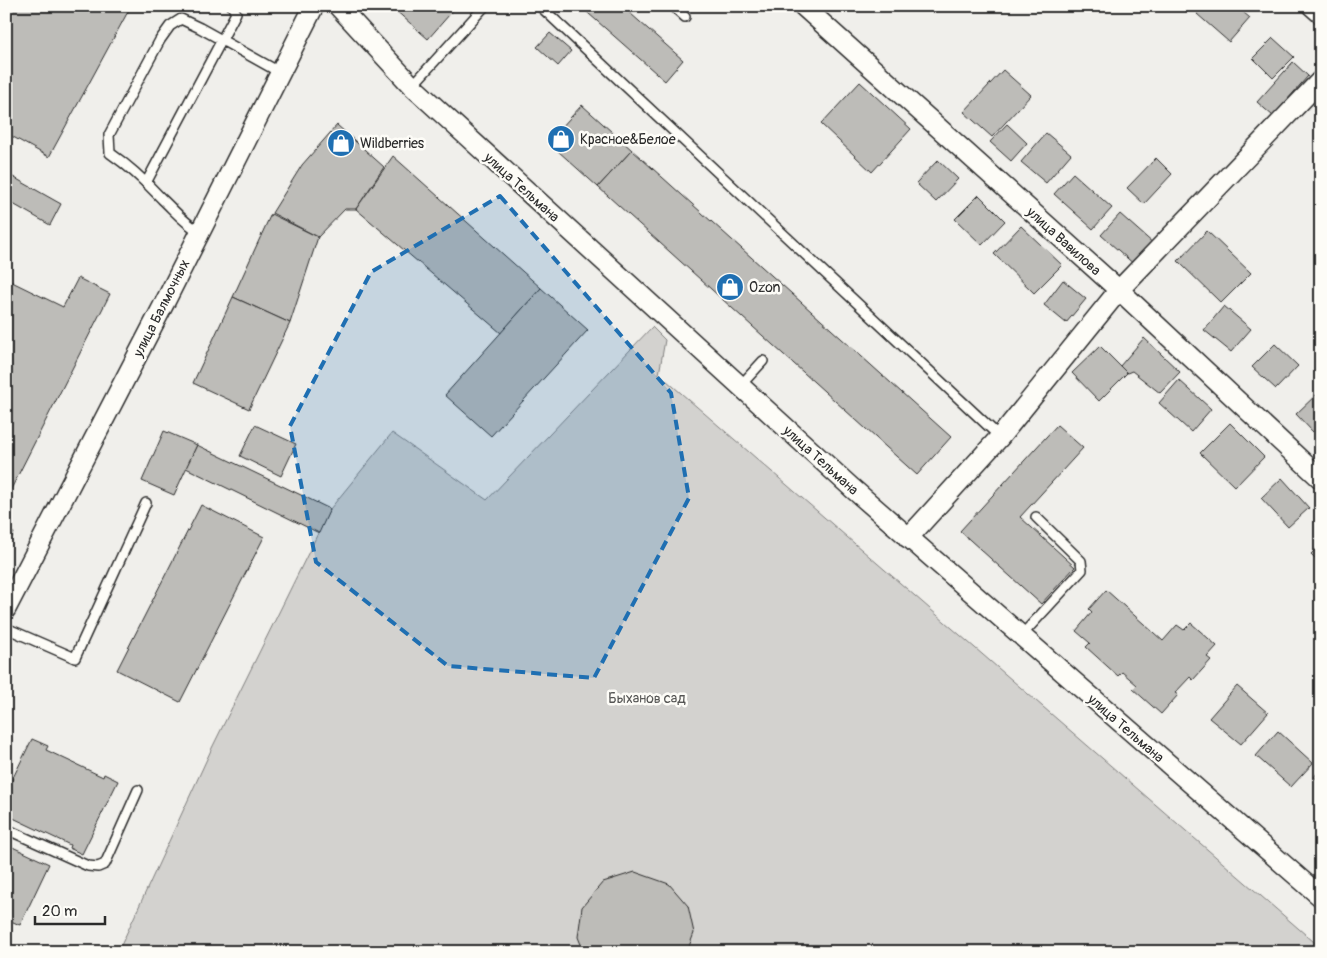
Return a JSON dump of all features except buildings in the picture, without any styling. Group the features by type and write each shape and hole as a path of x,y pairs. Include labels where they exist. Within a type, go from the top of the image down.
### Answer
{"street":[{"name":"улица Балмочных","path":"6,610 314,6"},
{"name":"улица Тельмана","path":"338,6 412,86 740,386 908,538 1321,897"},
{"name":"улица Вавилова","path":"803,6 1119,290 1321,479"},
{"path":"1312,6 1321,14"},
{"path":"908,538 1000,437 1119,290 1321,80"}],"lane":[{"path":"146,183 236,13 232,6"},
{"path":"412,86 485,6"},
{"path":"540,6 1000,437"},
{"path":"673,6 685,17"},
{"path":"200,232 185,223 146,183 110,152 109,135 160,40 170,26 181,19 280,73"},
{"path":"740,386 763,361"},
{"path":"6,628 75,658 146,503"},
{"path":"1021,637 1082,570 1082,561 1036,517"},
{"path":"6,829 88,866 98,867 105,864 138,790"},
{"path":"6,949 12,952"}],"highlighted area":[{"path":"500,196 671,393 689,498 594,678 448,666 316,562 290,426 371,272"}],"green space":[{"name":"Быханов сад","path":"652,327 665,340 659,374 1321,948 1321,952 118,952 212,748 330,509 392,433 487,500"}],"place":[{"name":"Красное&Белое","path":"561,139"},
{"name":"Wildberries","path":"341,143"},
{"name":"Ozon","path":"730,287"}]}
